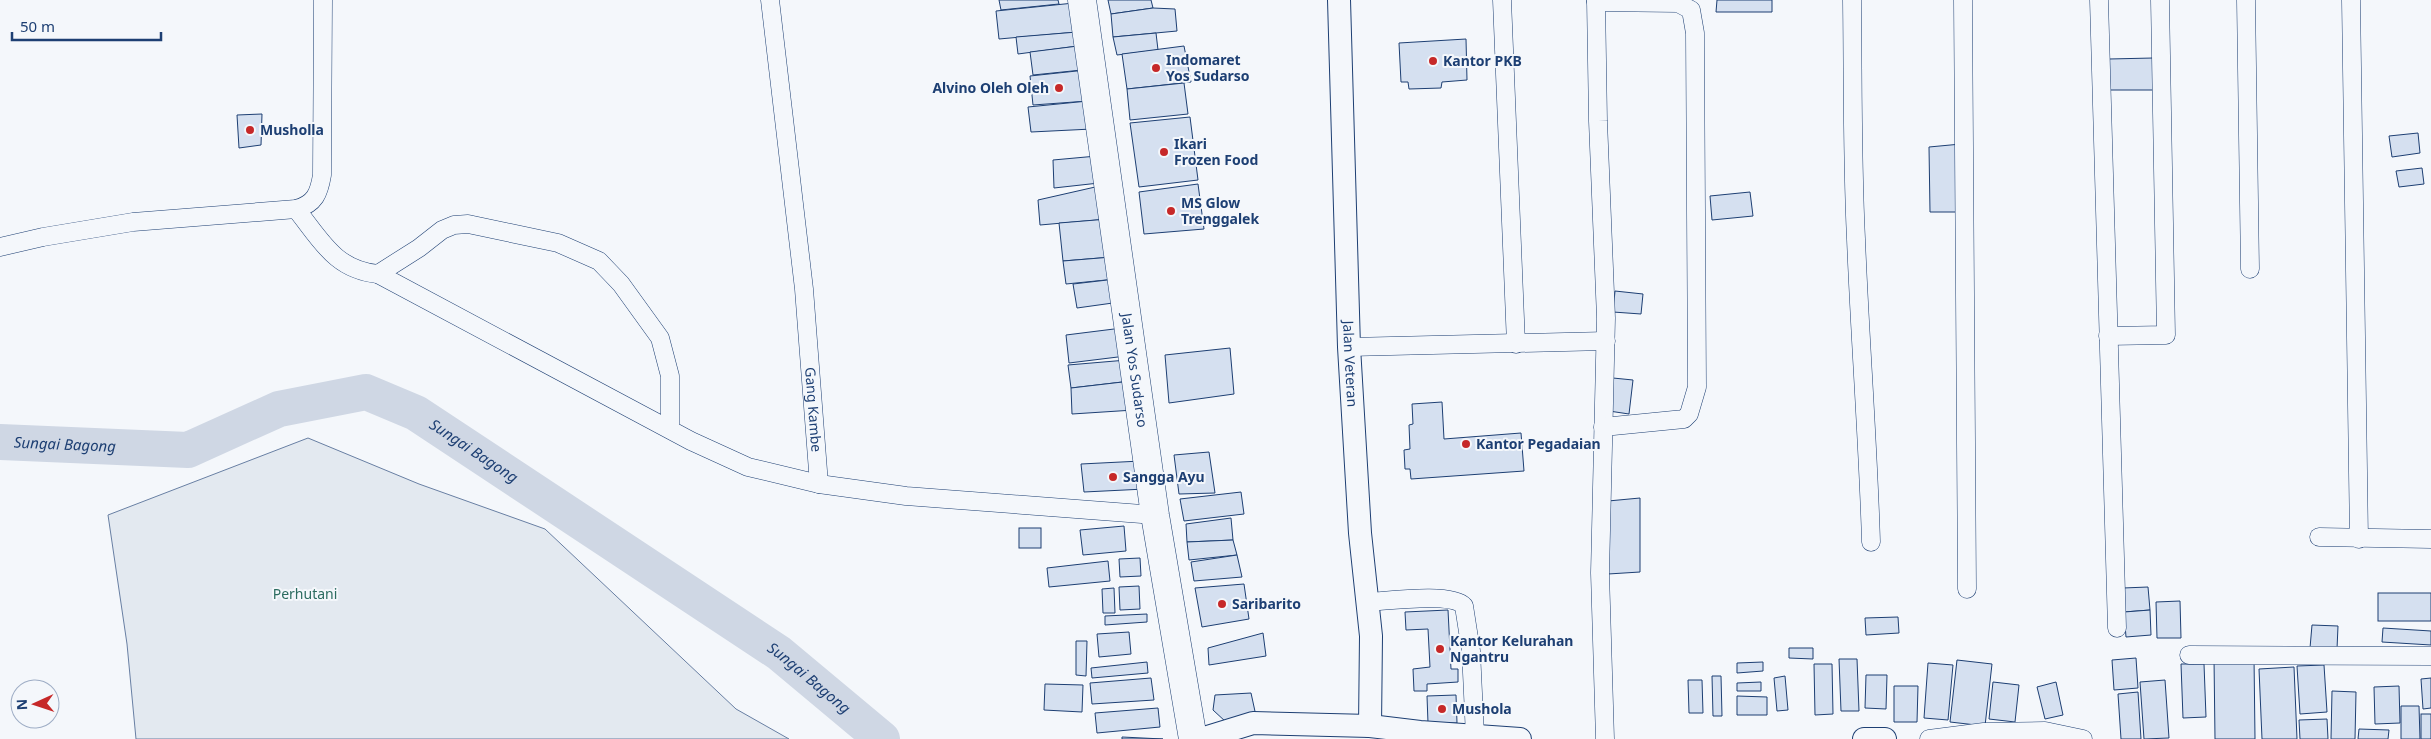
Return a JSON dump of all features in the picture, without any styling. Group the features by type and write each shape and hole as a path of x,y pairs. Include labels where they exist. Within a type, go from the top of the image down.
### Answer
{"highway":[{"name":"Jalan Yos Sudarso","path":"1082,0 1155,515 1193,739"}],"street":[{"path":"0,247 43,237 133,222 296,209 310,204 318,197 322,175 323,0"},
{"name":"Gang Kambe","path":"770,0 804,289 819,484"},
{"name":"Jalan Veteran","path":"1340,0 1350,347 1360,533 1371,636 1370,726"},
{"path":"1502,0 1516,344"},
{"path":"1852,0 1855,236 1863,401 1869,460 1871,542"},
{"path":"1963,0 1967,589"},
{"path":"2099,0 2117,628"},
{"path":"2108,336 2166,335 2160,0"},
{"path":"2246,0 2250,269"},
{"path":"2351,0 2359,539"},
{"path":"1603,428 1684,419 1689,414 1697,387 1695,33 1691,10 1678,3 1596,1 1606,341 1603,428 1600,573 1605,739"},
{"path":"296,209 339,262 349,268 378,274 691,441 748,467 819,484 906,496 1155,515"},
{"path":"378,274 420,248 442,230 454,225 468,224 558,244 599,261 621,284 660,338 670,376 670,429"},
{"path":"1350,347 1606,341"},
{"path":"2320,536 2359,539 2431,539"},
{"path":"1368,602 1422,599 1452,600 1460,602 1464,606 1471,651 1475,736"},
{"path":"2189,654 2431,656"},
{"path":"1201,739 1253,723 1370,726 1420,732 1520,739"},
{"path":"1929,739 1984,732 2045,731 2083,739"},
{"path":"1864,739 1885,739"}],"green space":[{"name":"Perhutani","path":"308,438 419,484 545,529 736,709 789,739 136,739 127,644 108,515"}],"building":[{"path":"999,0 1058,0 1059,4 1001,10"},
{"path":"1108,0 1151,0 1153,8 1111,14"},
{"path":"1717,0 1772,0 1772,12 1716,12"},
{"path":"1074,3 1077,32 999,39 996,11"},
{"path":"1153,8 1175,9 1177,31 1113,37 1111,14"},
{"path":"1077,32 1078,46 1018,54 1016,37"},
{"path":"1156,33 1158,50 1117,55 1113,37"},
{"name":"Kantor PKB","path":"1466,39 1467,80 1442,82 1441,88 1409,89 1408,82 1401,82 1399,43"},
{"path":"1078,46 1082,70 1033,75 1030,52"},
{"name":"Indomaret Yos Sudarso","path":"1184,46 1191,82 1127,89 1122,54"},
{"path":"2153,58 2154,90 2110,90 2109,59"},
{"name":"Alvino Oleh Oleh","path":"1086,70 1088,101 1033,105 1030,76"},
{"path":"1184,83 1188,114 1130,120 1127,89"},
{"path":"1088,101 1092,129 1031,132 1028,107"},
{"name":"Musholla","path":"262,114 261,145 239,148 237,115"},
{"name":"Ikari Frozen Food","path":"1190,117 1198,180 1139,187 1130,123"},
{"path":"2418,133 2420,153 2392,157 2389,136"},
{"path":"1961,144 1961,212 1930,212 1929,147"},
{"path":"1097,156 1099,183 1054,188 1053,160"},
{"path":"2422,168 2424,184 2399,187 2396,171"},
{"name":"MS Glow Trenggalek","path":"1198,184 1204,229 1144,234 1139,192"},
{"path":"1104,185 1108,219 1040,225 1038,200"},
{"path":"1750,192 1753,216 1712,220 1710,196"},
{"path":"1108,219 1112,257 1063,261 1059,223"},
{"path":"1112,257 1116,279 1066,284 1063,261"},
{"path":"1116,279 1120,302 1077,308 1073,284"},
{"path":"1615,291 1643,294 1641,314 1613,312"},
{"path":"1122,328 1126,356 1069,363 1066,335"},
{"path":"1230,348 1234,394 1169,403 1165,355"},
{"path":"1127,360 1131,381 1071,388 1068,365"},
{"path":"1613,378 1633,380 1629,414 1609,411"},
{"path":"1131,381 1134,410 1072,414 1071,388"},
{"name":"Kantor Pegadaian","path":"1442,402 1444,439 1521,433 1524,471 1411,479 1410,469 1405,469 1404,450 1410,449 1409,425 1413,424 1412,404"},
{"path":"1209,452 1215,493 1179,494 1174,455"},
{"name":"Sangga Ayu","path":"1141,461 1145,489 1084,492 1081,464"},
{"path":"1241,492 1244,514 1184,521 1180,499"},
{"path":"1640,498 1640,572 1608,574 1608,501"},
{"path":"1231,518 1233,540 1187,542 1186,524"},
{"path":"1124,526 1126,551 1083,555 1080,530"},
{"path":"1019,528 1041,528 1041,548 1019,548"},
{"path":"1233,540 1237,555 1189,560 1187,542"},
{"path":"1237,555 1242,577 1194,581 1191,562"},
{"path":"1140,558 1141,576 1120,577 1119,559"},
{"path":"1108,561 1110,581 1049,587 1047,568"},
{"name":"Saribarito","path":"1244,584 1249,619 1202,627 1195,588"},
{"path":"1139,586 1140,609 1120,610 1119,587"},
{"path":"2148,587 2150,610 2124,612 2123,588"},
{"path":"1114,588 1115,613 1103,613 1102,589"},
{"path":"2378,593 2431,593 2431,621 2378,621"},
{"path":"2180,601 2181,638 2157,638 2156,602"},
{"name":"Kantor Kelurahan Ngantru","path":"1448,610 1451,669 1458,669 1458,682 1427,684 1427,691 1414,691 1413,669 1430,667 1428,629 1406,630 1405,612"},
{"path":"2150,610 2151,635 2126,637 2124,612"},
{"path":"1147,614 1147,622 1105,625 1105,616"},
{"path":"1898,617 1899,633 1866,635 1865,618"},
{"path":"2312,625 2338,626 2337,649 2310,648"},
{"path":"2383,628 2431,631 2431,645 2382,642"},
{"path":"1129,632 1131,654 1099,657 1097,634"},
{"path":"1263,633 1266,656 1209,665 1208,648"},
{"path":"1076,641 1087,641 1086,676 1076,675"},
{"path":"1789,648 1813,648 1813,659 1789,658"},
{"path":"2254,657 2255,739 2215,739 2214,658"},
{"path":"2136,658 2138,688 2114,690 2112,660"},
{"path":"1839,659 1857,659 1859,711 1841,711"},
{"path":"1957,660 1992,664 1985,726 1950,722"},
{"path":"1147,662 1148,673 1092,678 1091,668"},
{"path":"1763,662 1763,671 1737,673 1737,663"},
{"path":"1928,663 1953,665 1948,720 1924,718"},
{"path":"1814,664 1832,664 1833,714 1815,715"},
{"path":"2181,664 2204,664 2206,717 2183,718"},
{"path":"2324,665 2327,712 2300,714 2297,666"},
{"path":"2294,667 2297,739 2262,739 2259,669"},
{"path":"1866,675 1887,675 1886,709 1865,708"},
{"path":"1712,676 1721,676 1722,716 1713,716"},
{"path":"1785,676 1788,710 1777,711 1774,678"},
{"path":"1151,678 1154,700 1092,704 1090,683"},
{"path":"2431,678 2431,708 2423,709 2421,679"},
{"path":"1688,680 1702,680 1703,713 1689,713"},
{"path":"2165,680 2169,738 2144,739 2140,682"},
{"path":"1761,682 1761,691 1737,691 1737,683"},
{"path":"1993,682 2019,685 2015,722 1989,719"},
{"path":"2056,682 2063,715 2045,719 2037,687"},
{"path":"1045,684 1083,685 1082,712 1044,710"},
{"path":"1894,686 1918,686 1917,722 1894,722"},
{"path":"2399,686 2400,723 2375,724 2374,687"},
{"path":"2332,691 2356,692 2355,739 2331,739"},
{"path":"2138,692 2141,739 2121,739 2118,694"},
{"path":"1251,693 1256,716 1226,722 1213,710 1215,695"},
{"name":"Mushola","path":"1456,695 1457,723 1428,723 1427,696"},
{"path":"1737,696 1767,697 1767,715 1737,715"},
{"path":"2401,706 2419,706 2420,739 2401,739"},
{"path":"1158,708 1160,727 1097,733 1095,713"},
{"path":"2421,714 2431,714 2431,739 2421,739"},
{"path":"2327,719 2328,739 2300,739 2299,720"},
{"path":"2359,729 2389,730 2388,739 2358,739"},
{"path":"1122,737 1163,739 1122,739"}],"waterway":[{"name":"Sungai Bagong","path":"0,442 188,450 279,409 366,392 416,413 779,653 882,739"}],"place":[{"name":"Kantor PKB","path":"1433,61"},
{"name":"Indomaret Yos Sudarso","path":"1156,68"},
{"name":"Alvino Oleh Oleh","path":"1059,88"},
{"name":"Musholla","path":"250,130"},
{"name":"Ikari Frozen Food","path":"1164,152"},
{"name":"MS Glow Trenggalek","path":"1171,211"},
{"name":"Kantor Pegadaian","path":"1466,444"},
{"name":"Sangga Ayu","path":"1113,477"},
{"name":"Saribarito","path":"1222,604"},
{"name":"Kantor Kelurahan Ngantru","path":"1440,649"},
{"name":"Mushola","path":"1442,709"}]}
